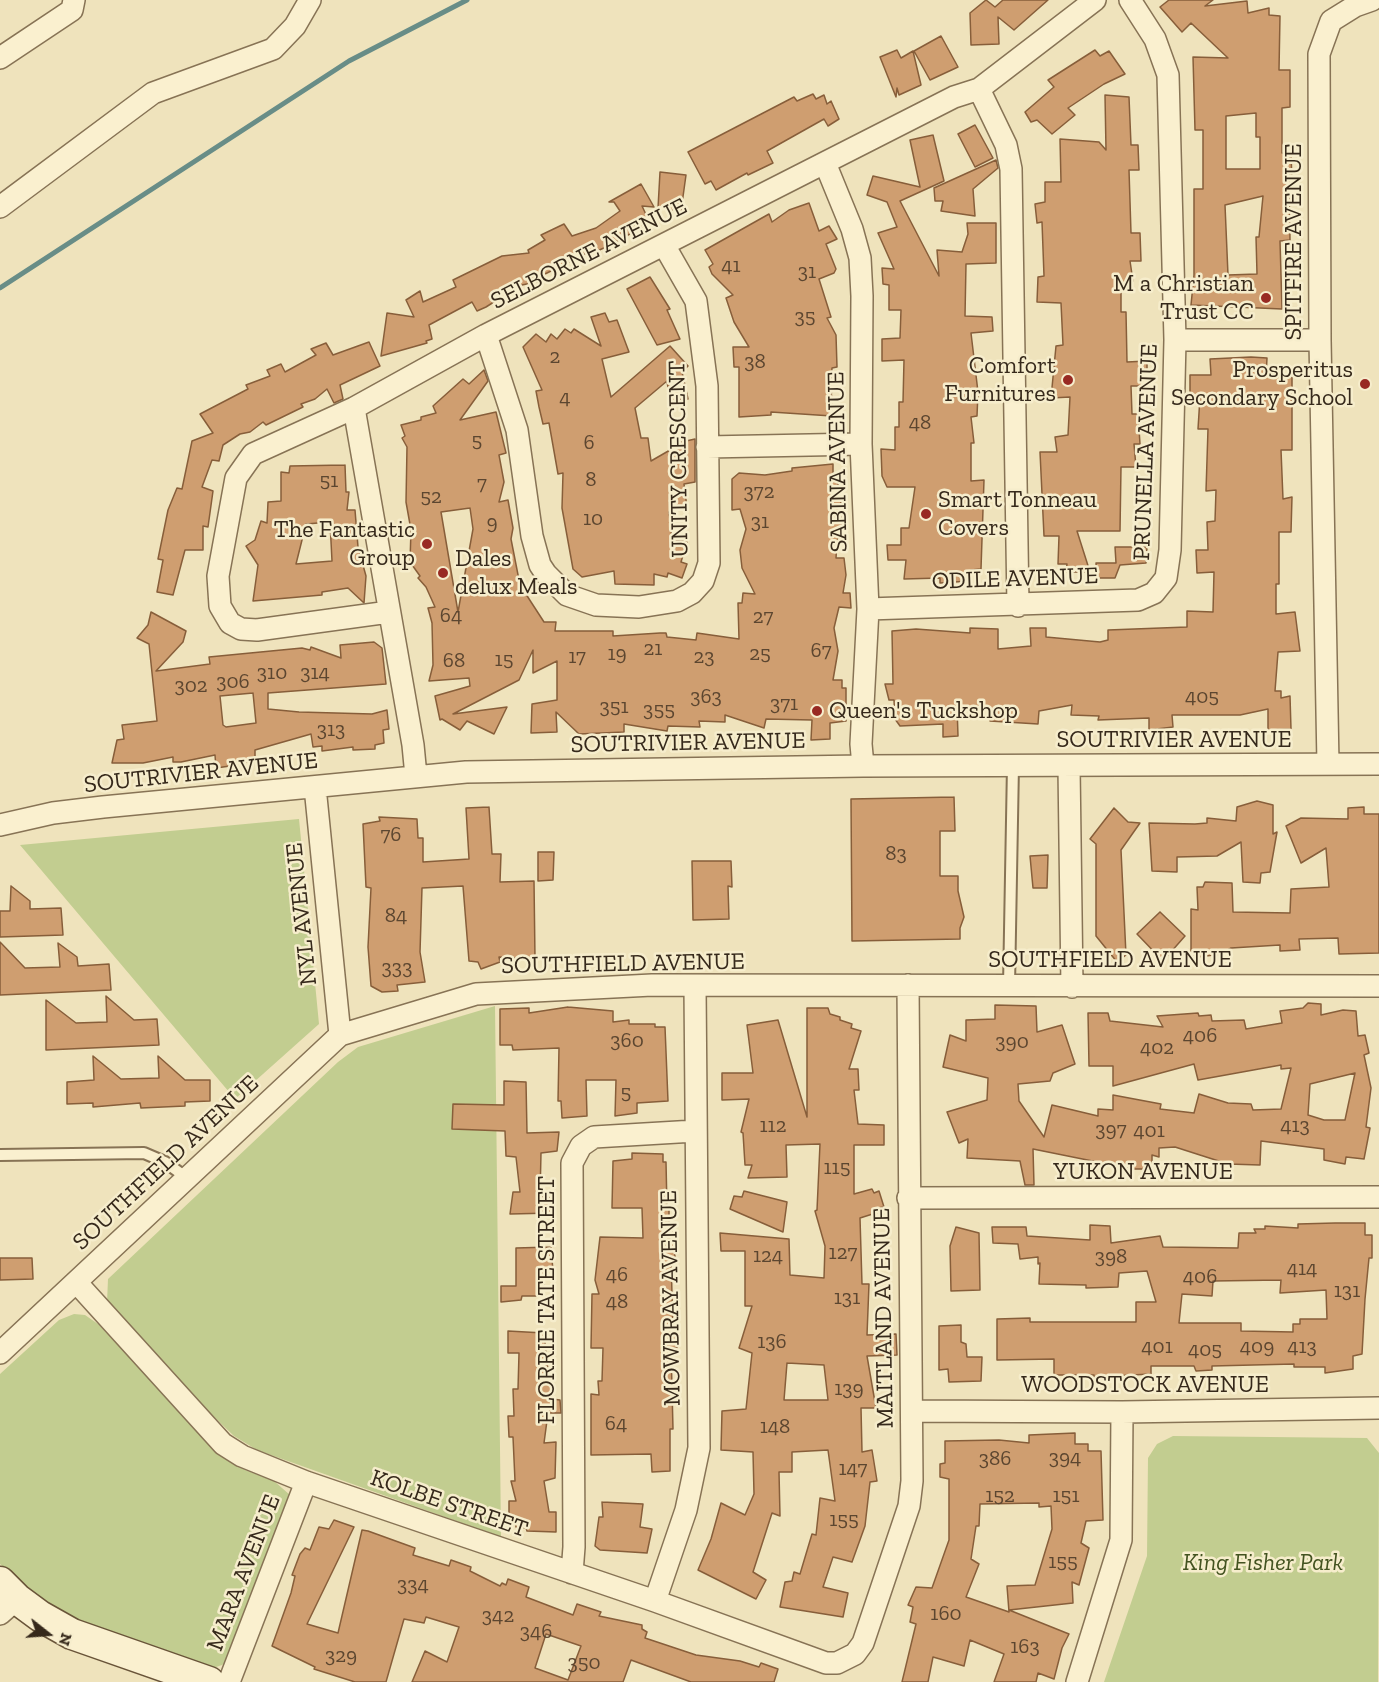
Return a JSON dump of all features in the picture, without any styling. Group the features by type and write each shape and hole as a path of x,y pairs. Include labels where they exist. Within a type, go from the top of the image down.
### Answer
{"street":[{"path":"0,58 72,10 74,0"},
{"path":"0,207 153,93 273,49 296,27 310,0"},
{"name":"SELBORNE AVENUE","path":"389,612 257,630 241,629 230,623 220,606 218,576 233,489 242,466 253,454 354,408 486,335 954,98 979,89 1095,0"},
{"name":"PRUNELLA AVENUE","path":"1130,0 1155,39 1168,75 1175,340 1170,550 1166,578 1159,588"},
{"name":"SPITFIRE AVENUE","path":"1328,764 1320,340 1319,54 1331,21 1355,6 1372,0"},
{"path":"979,89 1006,145 1011,169 1018,606"},
{"name":"SABINA AVENUE","path":"825,163 852,229 860,258 861,444 868,609 861,744 863,766"},
{"name":"UNITY CRESCENT","path":"486,335 517,430 532,536 540,565 553,582 579,601 612,606 659,604 692,593 703,581 710,553 706,386 696,301 664,245"},
{"path":"1175,340 1320,340"},
{"path":"354,408 413,745 416,776"},
{"path":"707,447 861,444"},
{"name":"ODILE AVENUE","path":"868,609 1018,606 1138,600 1148,597 1159,588"},
{"name":"SOUTRIVIER AVENUE","path":"0,825 83,810 416,776 541,770 1379,764"},
{"path":"1069,767 1072,987"},
{"name":"NYL AVENUE","path":"315,787 340,1035"},
{"name":"SOUTHFIELD AVENUE","path":"0,1353 340,1035 476,994 652,985 695,987 1379,986"},
{"name":"MAITLAND AVENUE","path":"863,1643 909,1506 912,1481 908,985"},
{"name":"MOWBRAY AVENUE","path":"655,1601 686,1510 699,1448 695,987"},
{"name":"FLORRIE TATE STREET","path":"572,1573 572,1163 581,1146 594,1137 695,1131"},
{"name":"YUKON AVENUE","path":"908,1198 1379,1197"},
{"name":"KOLBE STREET","path":"76,1282 223,1444 242,1456 306,1482 655,1601 826,1663 846,1660 855,1654 863,1643"},
{"name":"WOODSTOCK AVENUE","path":"912,1411 1122,1412 1379,1408"},
{"path":"1077,1682 1121,1540 1122,1412"},
{"name":"MARA AVENUE","path":"229,1682 306,1482"},
{"path":"6,1598 72,1634 209,1682"}],"lane":[{"path":"1009,986 1013,765"},
{"path":"0,1155 144,1153 165,1162 187,1178"}],"green space":[{"path":"299,819 319,1024 235,1099 20,845"},
{"path":"495,1006 501,1537 257,1450 234,1436 210,1413 107,1303 108,1279 338,1062 358,1047"},
{"path":"74,1314 85,1315 98,1324 215,1449 245,1470 274,1481 290,1495 232,1658 222,1665 213,1668 84,1629 43,1605 0,1564 0,1374 59,1320"},
{"name":"King Fisher Park","path":"1173,1436 1367,1438 1379,1453 1378,1682 1104,1682 1147,1556 1148,1458 1157,1444"}],"building":[{"path":"986,0 995,7 1003,0 1048,0 1014,30 998,17 999,44 971,45 970,13"},
{"path":"1169,0 1213,0 1205,6 1247,1 1248,13 1269,8 1269,15 1280,16 1279,70 1290,70 1290,107 1282,108 1282,153 1291,153 1292,182 1289,182 1290,240 1280,241 1282,309 1191,305 1194,275 1194,189 1203,189 1203,130 1195,130 1193,57 1228,58 1191,23 1182,32 1160,7","holes":["1256,113 1256,137 1260,137 1260,169 1226,169 1226,116","1263,196 1259,237 1256,237 1257,274 1228,275 1225,205"]},
{"path":"941,36 958,67 930,80 914,51"},
{"path":"897,50 901,58 913,51 921,85 899,95 897,88 896,97 880,57"},
{"path":"1095,50 1100,56 1109,51 1125,74 1104,84 1068,108 1075,115 1052,134 1037,120 1031,122 1025,112 1054,87 1048,80"},
{"path":"813,94 816,99 824,95 827,104 831,101 839,119 828,126 824,119 767,151 773,163 748,175 747,173 716,190 711,181 705,184 688,152 794,97 797,101"},
{"path":"1105,95 1129,97 1131,145 1138,145 1139,170 1129,170 1131,233 1140,233 1141,261 1130,261 1133,281 1121,283 1121,312 1126,312 1127,362 1147,361 1147,386 1131,386 1132,414 1138,414 1140,444 1134,444 1136,467 1121,467 1120,531 1077,531 1090,572 1066,572 1067,564 1058,564 1059,536 1044,536 1040,452 1057,452 1055,437 1068,435 1070,397 1051,398 1056,346 1063,345 1061,303 1037,302 1038,277 1044,276 1042,222 1037,223 1035,204 1045,202 1045,182 1061,182 1060,139 1099,142 1106,150"},
{"path":"975,125 993,158 975,167 958,134"},
{"path":"933,135 944,181 900,201 939,276 937,250 962,252 968,234 967,223 996,223 996,263 966,264 965,316 992,317 993,331 971,333 978,392 977,416 971,417 974,443 971,443 971,481 984,480 981,569 971,570 969,581 940,583 940,578 904,579 906,560 888,560 887,545 901,545 901,528 909,528 915,487 887,487 882,476 881,449 895,450 895,427 899,427 899,402 903,402 904,360 882,361 882,339 900,338 901,310 889,310 889,285 883,284 882,268 894,269 878,233 897,227 887,202 867,195 873,176 920,187 910,140"},
{"path":"996,160 998,168 973,189 975,216 941,211 943,201 935,201 934,188"},
{"path":"660,172 686,175 681,211 658,208"},
{"path":"641,184 654,207 642,206 650,223 606,247 595,252 593,250 543,275 546,280 493,291 497,300 486,307 477,311 472,302 429,325 432,339 426,341 427,343 381,356 387,313 414,317 406,300 420,291 423,302 456,287 453,280 502,256 529,253 528,250 545,240 541,235 564,224 572,236 596,228 620,211 614,202 609,202"},
{"path":"809,203 819,231 829,226 837,239 826,244 836,269 834,273 819,279 831,317 827,318 836,335 837,367 832,368 831,381 832,416 771,412 771,415 739,417 739,367 734,367 733,347 749,347 734,322 726,298 733,295 712,274 709,267 713,264 705,250 769,214 772,222 789,210"},
{"path":"650,277 670,309 667,310 680,339 657,345 627,289"},
{"path":"605,313 609,322 617,320 629,352 602,359 611,397 670,346 688,366 682,372 688,399 670,401 667,381 635,408 641,438 648,438 651,461 677,446 677,443 695,439 695,482 684,484 687,508 669,512 672,539 687,542 681,562 687,564 682,578 668,573 667,577 654,574 654,585 615,584 614,571 582,577 573,569 562,508 563,473 558,474 549,423 543,424 536,391 542,390 523,347 536,334 546,342 551,334 557,339 565,329 571,333 574,329 601,346 591,317"},
{"path":"369,342 380,366 340,385 343,399 334,403 327,389 315,399 301,404 303,407 266,425 263,422 250,432 240,434 223,445 219,461 212,460 202,487 213,491 208,527 203,526 203,550 185,550 173,595 157,592 163,560 158,559 168,510 177,488 182,489 192,441 213,433 200,414 248,389 246,385 270,376 267,370 281,364 285,372 316,355 311,349 326,343 333,355"},
{"path":"1267,358 1266,377 1292,377 1292,450 1281,450 1283,499 1292,497 1291,532 1279,532 1279,584 1276,584 1276,614 1295,612 1300,651 1278,652 1275,691 1281,691 1281,698 1290,696 1291,729 1268,730 1268,709 1240,715 1172,715 1173,727 1149,730 1149,718 1098,720 1099,716 1071,715 1072,705 1039,711 1038,724 990,721 989,709 957,706 958,736 943,737 943,724 900,726 895,719 894,700 889,700 885,684 893,684 892,631 916,629 970,633 970,628 998,629 998,649 1031,646 1030,628 1046,628 1046,637 1100,642 1108,640 1108,630 1187,627 1187,611 1213,612 1214,572 1197,573 1196,550 1208,550 1207,522 1215,521 1216,490 1206,491 1208,429 1198,429 1200,397 1190,397 1190,375 1211,375 1210,359"},
{"path":"484,370 488,381 460,420 496,412 506,453 499,455 504,482 499,502 508,500 513,528 511,539 520,585 544,622 556,622 555,631 613,631 613,636 666,633 667,637 696,640 697,633 739,639 738,603 742,603 743,593 755,594 742,568 740,550 746,529 740,509 732,510 732,479 739,473 765,475 792,471 792,468 833,464 833,480 837,478 842,509 839,509 842,525 837,541 836,558 844,558 846,575 843,593 850,593 851,608 839,607 834,628 838,651 833,680 842,680 842,688 846,688 846,721 830,723 830,739 811,740 812,720 766,719 764,728 725,715 725,722 699,721 700,727 668,726 667,731 624,724 624,732 579,734 556,712 557,732 531,733 532,704 557,700 557,661 533,673 533,650 519,680 453,714 507,707 494,734 467,721 460,730 440,720 435,696 470,686 469,678 429,681 433,665 432,623 428,608 435,607 426,587 418,578 420,576 410,562 411,530 406,502 407,447 402,438 405,436 401,425 436,413 433,406 463,379 469,384","holes":["470,508 473,529 458,612 441,512"]},
{"path":"345,465 346,492 349,492 347,510 355,510 358,547 366,576 364,603 348,588 322,592 322,595 253,601 258,565 246,546 255,540 261,521 267,523 268,502 281,501 281,472 289,473 290,466","holes":["330,522 332,561 296,564 306,524"]},
{"path":"1115,547 1147,547 1146,563 1120,565 1115,578 1097,578 1096,563 1116,563"},
{"path":"151,612 186,631 183,642 156,671 210,664 209,657 302,648 310,650 311,647 341,658 340,645 374,642 382,648 386,684 268,693 268,709 372,714 387,710 389,729 383,730 384,743 375,745 375,749 353,750 353,747 322,751 322,746 313,747 311,734 255,750 255,762 230,762 230,766 216,768 215,755 181,762 173,762 173,757 143,763 112,763 117,740 124,739 122,725 157,721 149,644 137,638 148,625","holes":["253,693 256,723 226,727 223,725 220,696"]},
{"path":"954,797 955,831 940,831 940,876 958,876 958,891 964,917 960,928 960,939 852,941 851,799"},
{"path":"1257,801 1273,805 1273,834 1277,832 1270,872 1261,873 1260,883 1243,882 1241,842 1217,856 1177,857 1177,872 1152,871 1149,823 1207,823 1207,818 1236,821 1237,807"},
{"path":"489,807 492,854 501,854 500,882 534,881 535,959 499,957 500,962 481,969 478,962 469,961 463,886 422,888 420,952 425,982 397,985 398,991 382,992 371,986 368,947 371,888 366,887 363,824 380,821 379,817 417,819 418,838 423,838 423,862 469,859 466,808"},
{"path":"1364,807 1364,814 1379,814 1379,953 1339,954 1338,938 1299,939 1300,950 1280,951 1280,945 1231,948 1221,954 1191,958 1191,909 1198,910 1197,887 1203,887 1205,882 1232,883 1233,912 1290,913 1291,889 1329,887 1326,848 1301,863 1286,826 1301,818 1348,819 1348,808"},
{"path":"1114,808 1128,822 1140,823 1121,850 1126,955 1117,962 1096,936 1096,844 1090,839"},
{"path":"538,852 554,852 553,880 538,881"},
{"path":"1048,855 1047,888 1033,888 1030,856"},
{"path":"692,861 731,861 732,887 728,886 729,919 693,920"},
{"path":"11,886 30,901 30,909 61,908 63,935 0,937 0,911 10,911"},
{"path":"1160,912 1185,936 1163,961 1137,934"},
{"path":"0,942 25,968 60,967 58,943 77,957 78,966 109,964 111,990 0,995"},
{"path":"106,996 134,1020 157,1019 159,1045 46,1050 46,1000 76,1023 107,1022"},
{"path":"1308,1003 1321,1004 1321,1015 1343,1010 1356,1011 1358,1036 1365,1035 1369,1053 1364,1055 1371,1088 1366,1127 1370,1128 1364,1159 1346,1157 1345,1164 1324,1160 1324,1149 1261,1141 1260,1165 1228,1164 1175,1147 1159,1148 1159,1157 1152,1155 1152,1169 1132,1169 1033,1149 1034,1185 1025,1185 1020,1161 967,1158 968,1139 959,1143 947,1112 987,1100 988,1078 943,1067 950,1035 966,1041 966,1020 995,1019 995,1005 1036,1006 1037,1032 1062,1025 1075,1064 1053,1073 1050,1081 1018,1084 1019,1101 1044,1137 1052,1105 1098,1116 1098,1109 1113,1110 1113,1095 1161,1104 1160,1109 1194,1113 1199,1094 1228,1103 1251,1104 1253,1110 1281,1109 1291,1068 1281,1069 1281,1065 1198,1080 1194,1064 1113,1086 1113,1066 1089,1066 1088,1013 1108,1013 1110,1021 1163,1027 1157,1016 1198,1013 1199,1016 1211,1015 1212,1021 1244,1020 1246,1029 1282,1023 1280,1011 1303,1008","holes":["1355,1073 1345,1120 1324,1120 1308,1115 1310,1084"]},
{"path":"568,1007 613,1011 613,1022 629,1020 629,1024 655,1024 655,1027 665,1027 668,1101 637,1103 637,1113 615,1116 616,1080 586,1080 587,1116 562,1118 561,1101 558,1101 559,1048 513,1050 512,1045 500,1045 500,1009 529,1008 529,1013"},
{"path":"807,1008 828,1008 830,1014 852,1024 851,1028 861,1031 849,1069 858,1069 859,1090 854,1090 858,1124 884,1125 884,1145 854,1145 854,1194 872,1189 874,1193 879,1191 884,1207 878,1208 879,1212 860,1218 862,1284 869,1284 867,1335 896,1334 897,1355 867,1356 876,1408 861,1408 862,1452 872,1450 877,1481 870,1482 865,1526 852,1562 833,1557 823,1587 848,1593 843,1617 780,1607 785,1582 792,1581 794,1572 800,1574 812,1534 816,1535 820,1498 835,1501 828,1450 792,1452 792,1472 779,1472 780,1516 772,1513 753,1572 766,1580 756,1599 698,1570 711,1539 721,1503 745,1515 754,1494 753,1452 721,1450 722,1411 746,1409 752,1353 739,1348 752,1306 745,1306 745,1251 721,1251 720,1233 789,1239 790,1275 824,1278 825,1246 815,1211 817,1210 820,1144 786,1145 787,1177 748,1178 752,1165 745,1165 743,1133 741,1132 749,1099 722,1100 722,1073 753,1073 747,1025 778,1020 807,1117","holes":["787,1363 824,1365 828,1400 784,1400"]},
{"path":"93,1056 121,1079 159,1078 158,1056 185,1080 210,1080 210,1101 185,1102 185,1106 141,1108 140,1103 93,1107 93,1103 67,1104 67,1082 94,1080"},
{"path":"504,1081 526,1082 527,1133 559,1132 557,1151 541,1153 540,1196 551,1198 552,1213 510,1214 513,1192 520,1192 516,1157 506,1156 505,1131 452,1129 453,1104 504,1105"},
{"path":"632,1153 663,1154 663,1162 666,1162 669,1231 673,1232 675,1257 671,1257 673,1332 678,1332 677,1348 671,1348 673,1429 670,1429 670,1471 652,1472 651,1454 591,1455 591,1394 599,1395 598,1381 602,1381 603,1348 591,1348 592,1294 599,1294 595,1280 600,1237 643,1238 642,1208 612,1208 613,1161 632,1159"},
{"path":"744,1191 787,1202 783,1232 730,1209 734,1196 742,1197"},
{"path":"1365,1223 1365,1235 1372,1235 1372,1258 1369,1258 1362,1354 1353,1356 1353,1369 1325,1373 1325,1367 1294,1367 1294,1364 1212,1366 1212,1370 1196,1371 1194,1366 1151,1366 1151,1374 1094,1377 1094,1375 1054,1375 1054,1359 997,1360 997,1319 1030,1318 1030,1322 1136,1322 1136,1302 1156,1302 1147,1271 1119,1273 1118,1287 1086,1288 1086,1285 1039,1284 1038,1257 1020,1259 1018,1244 993,1243 992,1227 1026,1227 1027,1236 1090,1240 1090,1225 1110,1226 1111,1243 1160,1236 1163,1247 1238,1248 1239,1233 1256,1233 1254,1229 1265,1229 1265,1226 1298,1228 1298,1224","holes":["1281,1280 1280,1293 1326,1290 1327,1319 1300,1319 1300,1324 1293,1324 1293,1332 1241,1331 1241,1323 1179,1323 1182,1294 1212,1296 1213,1281"]},
{"path":"956,1227 979,1233 980,1290 951,1291 950,1246"},
{"path":"551,1247 553,1271 545,1270 543,1296 522,1296 521,1300 501,1302 501,1286 516,1286 516,1248"},
{"path":"0,1258 32,1258 33,1279 0,1280"},
{"path":"961,1325 961,1342 966,1344 967,1357 982,1357 981,1381 949,1382 948,1369 939,1370 939,1326"},
{"path":"508,1331 544,1333 548,1371 552,1371 552,1399 560,1400 561,1413 548,1413 544,1443 556,1442 555,1478 544,1481 549,1512 556,1512 556,1532 527,1531 526,1528 516,1527 515,1519 509,1519 509,1501 516,1501 511,1481 515,1481 513,1437 509,1437 508,1416 514,1416 513,1389 518,1389 519,1353 508,1353"},
{"path":"1075,1433 1075,1444 1088,1444 1088,1451 1101,1451 1103,1520 1086,1521 1081,1543 1089,1548 1079,1585 1072,1582 1073,1603 1009,1610 1069,1634 1062,1648 1054,1679 1038,1673 1036,1682 994,1682 1004,1654 970,1640 964,1666 933,1657 928,1682 902,1682 916,1624 910,1622 913,1607 908,1605 916,1587 932,1588 949,1540 949,1479 940,1477 940,1464 945,1463 945,1441 999,1440 1029,1443 1029,1435","holes":["1039,1503 1039,1507 1051,1506 1052,1529 1035,1585 1007,1586 1009,1612 966,1597 979,1564 971,1559 976,1526 979,1526 980,1504"]},
{"path":"602,1502 643,1504 640,1527 652,1529 647,1553 600,1550 595,1546 599,1517 603,1517"},
{"path":"334,1520 354,1527 307,1624 338,1633 362,1530 415,1548 413,1555 449,1566 451,1560 471,1567 470,1571 500,1586 502,1583 506,1585 508,1579 529,1587 526,1597 573,1615 577,1604 601,1612 599,1616 642,1625 642,1629 647,1632 645,1638 696,1655 740,1661 759,1667 761,1663 778,1669 774,1682 691,1682 631,1660 623,1682 412,1682 425,1651 447,1662 459,1627 426,1617 424,1623 404,1619 386,1682 355,1682 314,1669 315,1667 272,1646 291,1593 295,1576 292,1575 300,1554 305,1548 310,1550 319,1527 329,1529","holes":["546,1634 581,1646 568,1680 535,1668"]}],"waterway":[{"path":"0,288 349,61 467,0"}],"place":[{"name":"M a Christian Trust CC","path":"1266,298"},
{"name":"Comfort Furnitures","path":"1068,380"},
{"name":"Prosperitus Secondary School","path":"1365,384"},
{"name":"Smart Tonneau Covers","path":"926,514"},
{"name":"The Fantastic Group","path":"427,544"},
{"name":"Dales delux Meals","path":"443,573"},
{"name":"Queen's Tuckshop","path":"817,711"}]}
